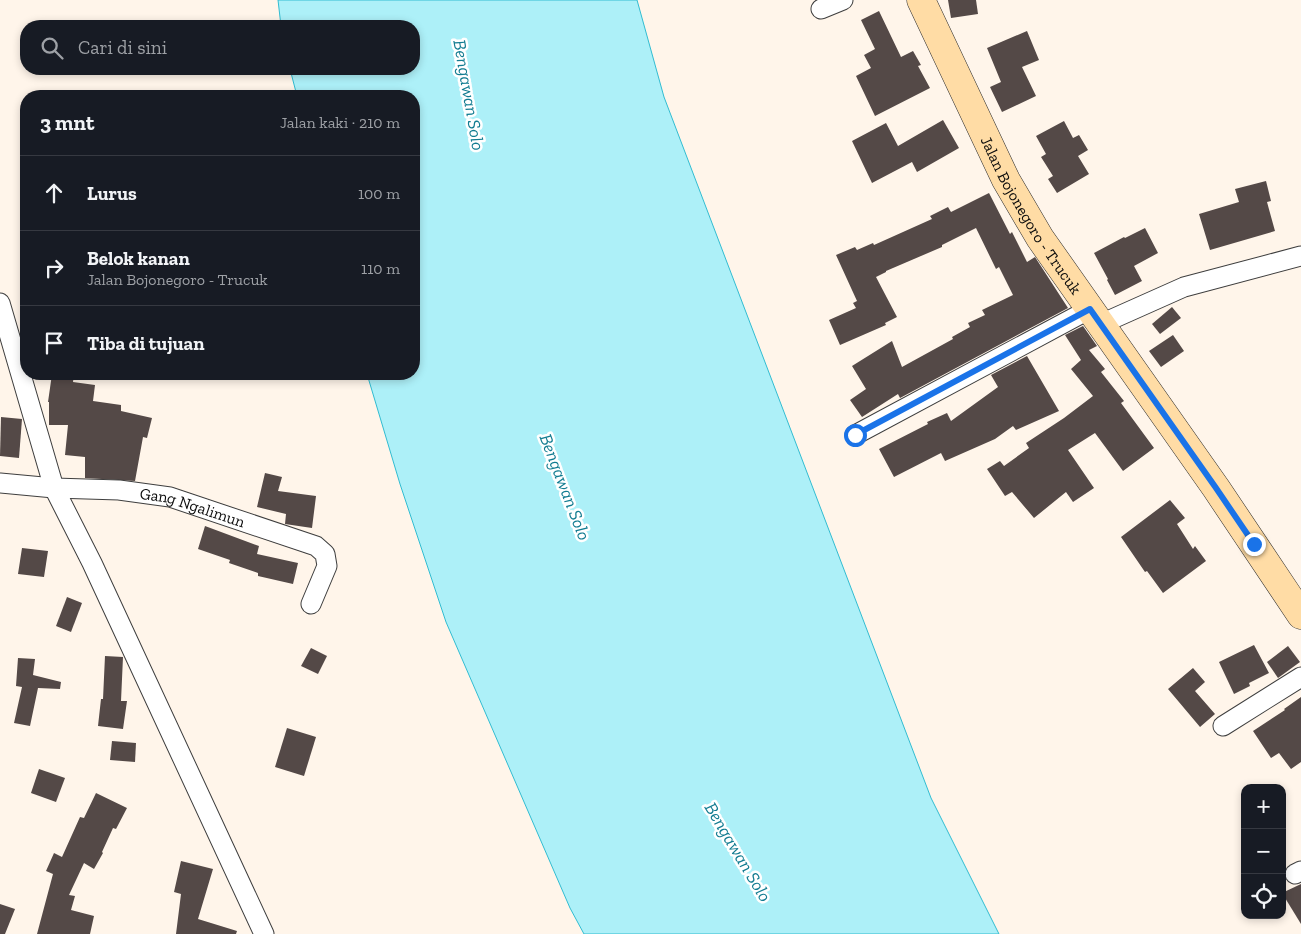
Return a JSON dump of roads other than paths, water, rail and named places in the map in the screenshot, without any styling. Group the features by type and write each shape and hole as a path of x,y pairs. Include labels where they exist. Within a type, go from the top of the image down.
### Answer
{"street":[{"path":"821,10 843,0"},
{"name":"Jalan Bojonegoro - Trucuk","path":"921,0 1006,180 1040,238 1216,488 1301,615"},
{"path":"855,435 1095,316 1184,287 1301,256"},
{"path":"0,303 20,372"},
{"path":"22,380 54,488 92,563 264,934"},
{"name":"Gang Ngalimun","path":"0,483 54,488 119,490 170,497 316,546 325,554 327,566 311,604"},
{"path":"1223,726 1301,677"}],"water":[{"name":"Bengawan Solo","path":"278,0 637,0 664,97 931,798 999,934 584,934 570,908 446,622 400,484 369,380 420,380 420,90 295,90 292,75 420,75 420,20 280,20"}]}
